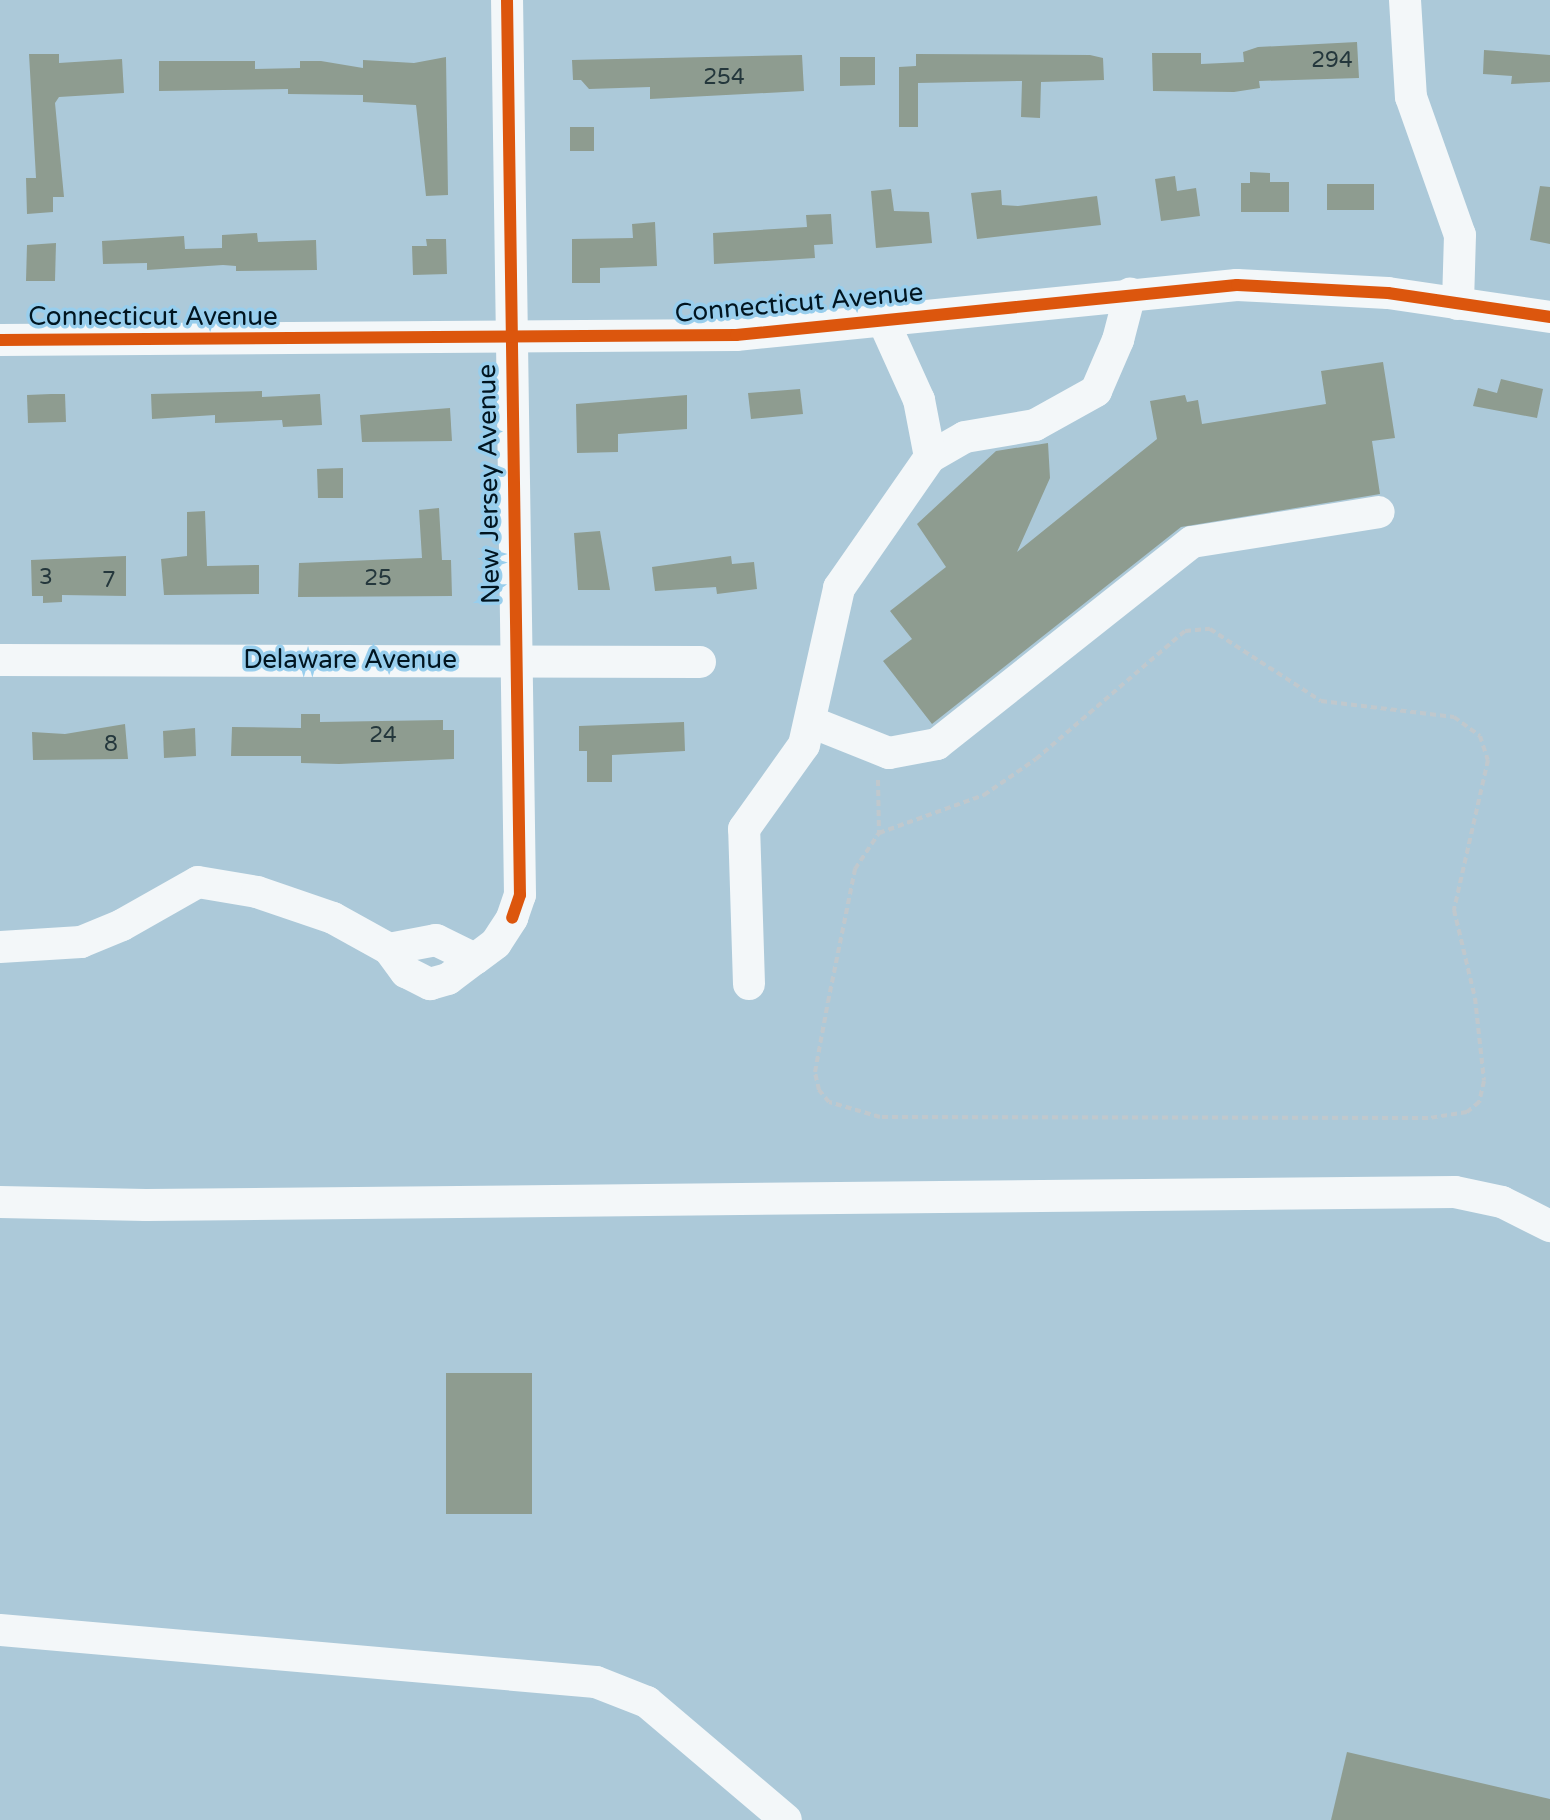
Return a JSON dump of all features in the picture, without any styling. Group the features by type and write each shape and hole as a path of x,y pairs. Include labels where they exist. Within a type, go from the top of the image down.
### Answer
{"street":[{"name":"New Jersey Avenue","path":"0,947 81,942 198,882 257,892 333,918 389,949 406,972 430,984 448,979 496,943 512,918 520,895 513,660 507,0"},
{"path":"1405,0 1411,97 1460,235 1458,304"},
{"name":"Connecticut Avenue","path":"0,340 736,335 882,318 1237,285 1388,293 1550,317"},
{"path":"749,984 744,829 804,745 839,588 930,457 965,437 1035,425 1096,391 1118,340 1130,294"},
{"path":"882,318 919,400 930,457"},
{"path":"811,722 889,753 937,744 1192,542 1379,512"},
{"name":"Delaware Avenue","path":"0,660 700,662"},
{"path":"0,1202 146,1205 1455,1192 1502,1202 1550,1226"},
{"path":"0,1630 596,1682 647,1702 727,1764 761,1802 786,1820"}],"path":[{"path":"879,833 984,795 1036,759 1185,631 1210,629 1321,701 1454,717 1480,736 1488,760 1454,910 1475,998 1484,1081 1479,1102 1467,1112 1428,1118 880,1117 844,1110 819,1090 815,1072 855,869 879,833 875,786 889,753"}],"building":[{"path":"1357,42 1359,78 1259,81 1260,88 1234,92 1153,91 1152,53 1201,53 1201,64 1244,62 1243,52 1258,47"},
{"path":"1484,50 1550,55 1550,82 1511,84 1512,76 1483,74"},
{"path":"29,54 59,54 59,63 122,59 124,93 59,97 55,103 64,197 53,197 53,212 27,214 26,178 36,178"},
{"path":"916,54 1090,55 1103,58 1104,80 1041,82 1040,118 1021,117 1022,81 918,83 918,127 899,127 899,67 916,66"},
{"path":"802,55 804,91 650,99 650,87 589,89 581,80 573,80 572,60"},
{"path":"446,57 448,195 426,196 416,105 363,102 363,95 288,94 288,89 159,91 159,61 255,61 255,69 300,68 300,61 321,61 363,68 363,60 414,63"},
{"path":"840,57 875,57 875,85 840,86"},
{"path":"570,127 594,127 594,151 570,151"},
{"path":"1250,172 1270,173 1270,182 1289,182 1289,212 1241,212 1241,183 1250,183"},
{"path":"1175,176 1177,191 1196,188 1200,216 1161,221 1155,179"},
{"path":"1327,184 1374,184 1374,210 1327,210"},
{"path":"1540,186 1550,187 1550,244 1530,240"},
{"path":"891,189 894,211 929,212 932,243 876,248 871,191"},
{"path":"1001,190 1002,205 1018,206 1097,196 1101,225 977,239 971,193"},
{"path":"831,214 833,244 814,245 815,258 714,264 713,233 807,227 806,215"},
{"path":"655,222 657,266 600,268 600,283 572,283 572,239 633,238 632,224"},
{"path":"257,233 258,242 316,240 317,270 236,271 236,266 223,265 147,270 147,263 103,264 102,241 184,236 185,249 222,248 222,235"},
{"path":"426,239 446,239 447,274 413,275 412,246 427,246"},
{"path":"56,243 55,281 26,281 27,245"},
{"path":"1383,362 1395,438 1372,441 1380,494 1181,527 932,724 883,661 912,639 890,611 946,567 917,524 996,451 1048,443 1050,478 1017,552 1157,439 1150,401 1185,395 1187,402 1198,400 1202,424 1326,404 1321,371"},
{"path":"1501,379 1543,389 1537,418 1473,406 1478,388 1497,393"},
{"path":"800,389 803,414 751,419 748,393"},
{"path":"262,391 262,397 320,394 322,425 283,427 282,420 215,423 215,415 152,419 151,394"},
{"path":"65,394 66,422 28,423 27,395"},
{"path":"687,395 687,429 618,434 618,452 577,453 576,404"},
{"path":"450,408 452,441 362,442 360,415"},
{"path":"343,468 343,498 318,498 317,469"},
{"path":"439,508 442,560 451,560 452,596 298,597 299,563 422,558 419,510"},
{"path":"205,511 207,566 259,565 259,594 164,595 161,559 187,556 187,512"},
{"path":"600,531 610,590 578,590 574,533"},
{"path":"126,556 126,596 62,595 62,602 43,603 43,596 32,596 31,560"},
{"path":"731,556 732,564 754,562 757,589 717,594 716,587 655,591 652,567"},
{"path":"301,714 320,714 320,722 443,720 443,730 454,730 454,759 339,764 301,763 301,756 231,756 232,727 301,728"},
{"path":"684,722 685,751 612,755 612,782 587,782 587,751 579,751 579,726"},
{"path":"125,724 128,759 33,760 32,732 65,734"},
{"path":"195,728 196,756 164,758 163,731"},
{"path":"446,1373 532,1373 532,1514 446,1514"},
{"path":"1347,1752 1550,1799 1550,1820 1331,1820"}],"cycle path":[{"path":"507,0 520,895 512,918"},
{"path":"0,340 736,335 1237,285 1388,293 1550,317"}]}
